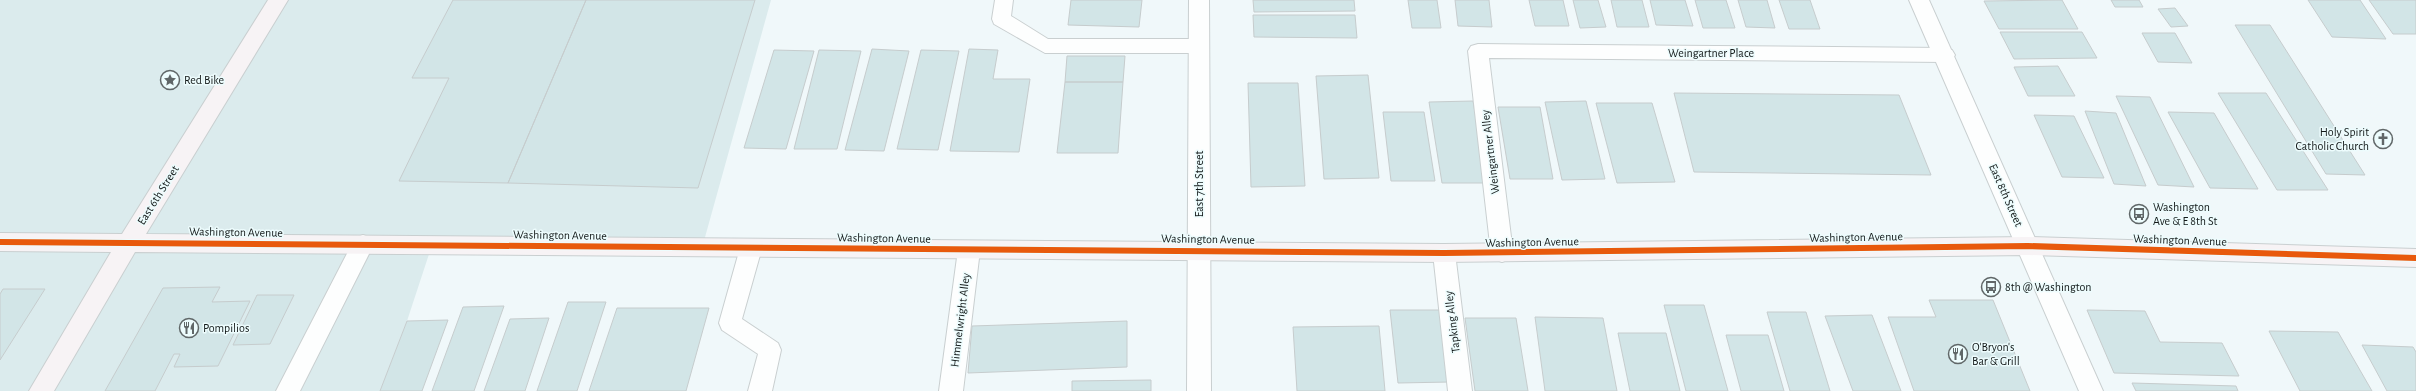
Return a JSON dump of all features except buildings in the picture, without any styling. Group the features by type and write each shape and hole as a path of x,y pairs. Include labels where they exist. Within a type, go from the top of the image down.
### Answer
{"street":[{"name":"East 6th Street","path":"41,391 129,242 278,0"},
{"name":"East 7th Street","path":"1199,0 1199,391"},
{"name":"East 8th Street","path":"1919,0 1945,55 2091,391"},
{"name":"Washington Avenue","path":"0,242 1444,253 2028,246 2416,258"}],"lane":[{"path":"1004,0 1001,20 1045,46 1199,46"},
{"name":"Weingartner Place","path":"1478,51 1945,55"},
{"name":"Weingartner Alley","path":"1478,51 1502,253"},
{"path":"288,391 363,244"},
{"path":"751,248 730,323 770,350 760,391"},
{"name":"Himmelwright Alley","path":"951,391 969,250"},
{"name":"Tapking Alley","path":"1444,253 1460,391"}],"shaded area":[{"path":"0,0 771,0 702,248 432,245 407,321 380,391 0,391"}],"cycle path":[{"path":"0,242 1444,253 2028,246 2416,258"}],"place":[{"name":"Red Bike","path":"170,80"},
{"name":"Holy Spirit Catholic Church","path":"2383,139"},
{"name":"Washington Ave & E 8th St","path":"2139,214"},
{"name":"8th @ Washington","path":"1991,287"},
{"name":"Pompilios","path":"189,328"},
{"name":"O'Bryon's Bar & Grill","path":"1958,354"}]}
